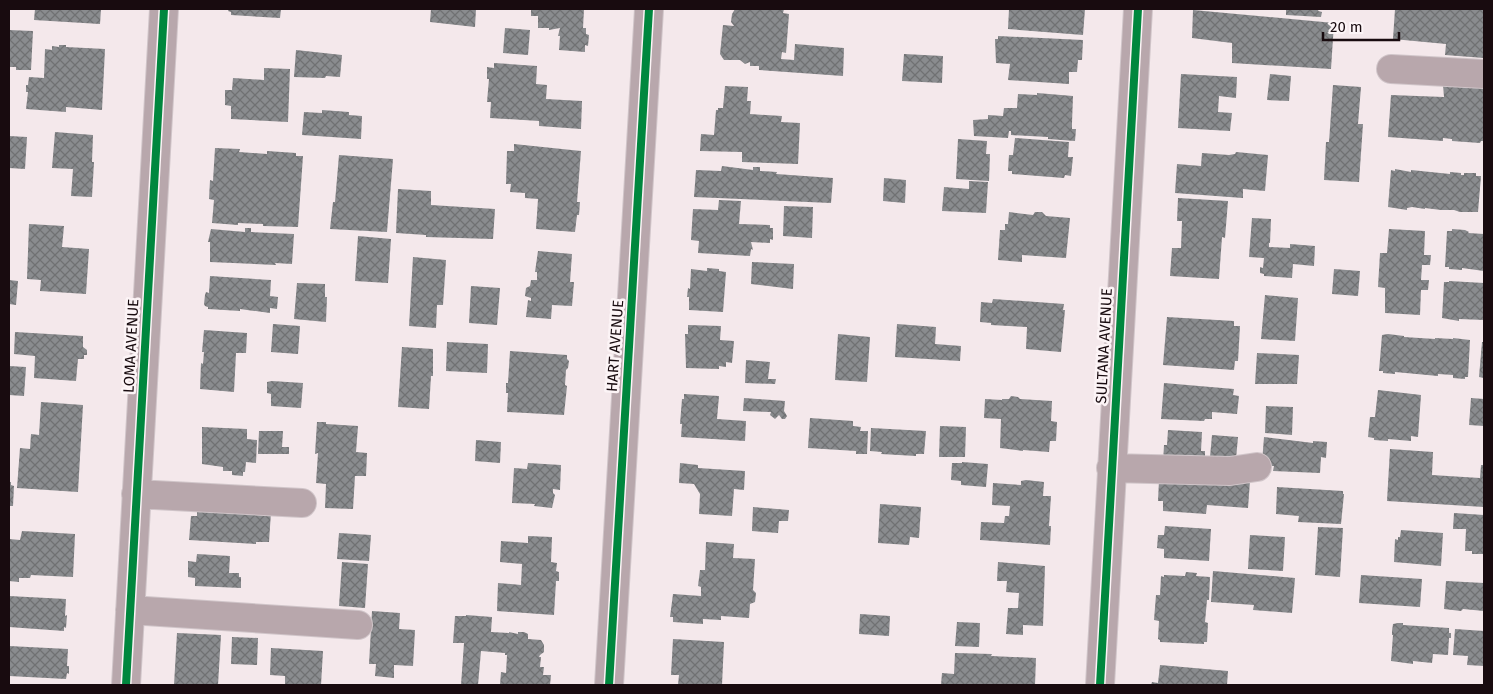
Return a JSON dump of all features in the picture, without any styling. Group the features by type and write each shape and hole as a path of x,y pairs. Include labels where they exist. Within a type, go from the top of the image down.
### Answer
{"street":[{"name":"LOMA AVENUE","path":"126,685 164,9"},
{"name":"HART AVENUE","path":"609,685 649,9"},
{"name":"SULTANA AVENUE","path":"1100,685 1138,9"},
{"path":"1391,69 1484,74"},
{"path":"1111,468 1230,471 1257,467"},
{"path":"136,494 302,503"},
{"path":"130,610 358,625"}],"building":[{"path":"35,9 101,9 100,24 34,20"},
{"path":"229,9 281,9 280,18 231,15 231,12 228,11"},
{"path":"431,9 476,9 475,27 430,22"},
{"path":"531,9 584,9 583,28 586,28 586,34 589,35 588,46 585,45 585,52 559,50 560,36 558,36 560,28 549,30 549,28 538,28 538,16 531,16"},
{"path":"735,9 784,9 783,13 789,14 786,53 782,52 781,59 794,60 795,44 844,48 843,76 759,70 759,66 750,66 750,62 745,64 740,60 724,60 720,54 723,25 734,26 731,22"},
{"path":"1009,9 1085,9 1083,35 1008,29"},
{"path":"1286,9 1319,9 1318,11 1322,12 1321,17 1286,15"},
{"path":"1395,9 1484,9 1484,58 1445,55 1446,44 1393,39"},
{"path":"1193,10 1334,23 1331,69 1232,63 1232,43 1192,38"},
{"path":"505,28 530,30 528,55 503,53"},
{"path":"9,30 33,31 31,70 16,70 16,67 9,67"},
{"path":"998,36 1083,40 1082,60 1078,60 1077,72 1069,72 1069,84 1008,80 1010,64 996,63 995,39 998,39"},
{"path":"59,45 105,49 102,110 66,107 66,112 26,109 28,92 26,92 26,85 28,85 29,77 44,78 45,49 52,50 52,46 59,47"},
{"path":"296,50 342,55 340,77 294,77"},
{"path":"904,54 943,56 942,83 902,81"},
{"path":"494,63 537,66 536,84 547,85 546,99 582,101 581,129 539,126 539,121 490,118 491,102 487,102 489,79 487,79 487,67 494,68"},
{"path":"264,68 290,69 288,122 231,119 231,106 225,105 225,90 232,90 233,78 264,80"},
{"path":"1181,74 1237,77 1236,98 1219,96 1218,112 1232,113 1230,131 1178,128"},
{"path":"1270,74 1291,76 1289,101 1267,100"},
{"path":"1333,85 1361,87 1358,124 1363,124 1359,182 1324,180 1326,142 1329,142"},
{"path":"1443,85 1484,88 1484,141 1480,143 1452,141 1452,139 1443,138 1443,141 1388,137 1391,95 1444,97"},
{"path":"725,86 748,87 747,101 751,101 750,114 782,116 781,122 800,123 798,164 742,162 742,152 700,151 701,134 714,135 716,110 723,108"},
{"path":"1037,93 1073,96 1072,129 1076,129 1075,141 1011,135 1011,131 1009,131 1008,138 974,136 973,120 988,119 988,115 1003,116 1004,108 1017,108 1018,94 1037,95"},
{"path":"322,110 349,112 349,115 362,116 361,139 302,135 304,112 322,113"},
{"path":"55,132 93,135 92,197 71,196 73,169 52,168"},
{"path":"9,136 27,137 25,169 9,168"},
{"path":"1015,138 1069,142 1068,157 1073,157 1071,176 1065,175 1064,178 1012,174 1012,171 1008,171 1009,155 1013,155"},
{"path":"958,139 987,141 986,154 990,154 989,181 956,179"},
{"path":"514,144 581,151 577,202 580,202 575,232 536,229 538,199 525,198 525,193 510,192 511,184 506,184 507,151 514,151"},
{"path":"215,148 240,149 239,152 267,154 267,151 296,153 296,156 303,156 298,227 212,223 214,200 209,199 210,180 213,181"},
{"path":"1236,152 1268,155 1265,191 1243,189 1243,198 1175,193 1177,164 1201,166 1202,153 1229,155"},
{"path":"339,155 393,159 387,232 330,229 333,202 335,202"},
{"path":"722,166 753,170 753,167 760,167 760,171 777,172 776,174 833,178 831,203 694,197 696,170 721,171"},
{"path":"1395,169 1411,172 1411,170 1450,174 1450,172 1461,173 1461,175 1464,175 1464,173 1476,173 1476,176 1481,176 1478,212 1412,207 1407,208 1407,210 1388,207 1391,170 1395,171"},
{"path":"884,178 906,180 905,203 883,201"},
{"path":"969,181 988,182 986,213 942,211 944,187 969,189"},
{"path":"398,189 431,191 431,205 495,209 493,239 426,237 426,235 396,233"},
{"path":"1178,198 1228,201 1225,238 1222,237 1219,279 1170,276 1172,248 1181,248 1182,221 1177,221"},
{"path":"719,200 741,201 739,224 770,225 770,228 773,228 773,240 770,239 770,243 751,242 753,250 751,249 750,256 698,253 699,241 691,240 693,209 718,210"},
{"path":"784,206 813,207 812,238 783,236"},
{"path":"1009,212 1033,215 1035,212 1042,212 1046,216 1070,218 1066,258 1022,255 1022,262 998,260 1000,230 1005,230 1005,224 1008,224"},
{"path":"1252,218 1271,219 1269,247 1290,248 1290,244 1315,246 1314,266 1293,264 1292,278 1264,276 1264,274 1260,273 1260,267 1263,268 1264,258 1249,257"},
{"path":"29,224 64,226 62,247 89,249 86,294 40,291 41,280 27,279"},
{"path":"245,228 251,228 251,232 294,234 292,264 210,262 210,242 208,242 211,229 245,232"},
{"path":"1389,229 1425,231 1424,255 1431,255 1430,265 1422,265 1421,280 1429,280 1428,290 1421,290 1420,315 1385,313 1385,288 1378,287 1380,253 1387,253"},
{"path":"1452,229 1484,234 1484,271 1462,268 1462,270 1449,269 1449,267 1445,267 1447,231 1452,231"},
{"path":"358,236 391,239 388,283 355,281"},
{"path":"538,251 572,254 570,282 574,282 572,306 552,305 551,319 526,317 528,300 531,301 531,298 525,296 526,288 530,286 531,280 537,280 537,272 535,272"},
{"path":"413,257 446,260 443,305 437,305 436,328 409,326"},
{"path":"752,262 794,264 793,289 751,284"},
{"path":"707,268 726,272 723,312 689,310 689,297 687,297 688,288 690,289 691,269 707,271"},
{"path":"1334,269 1360,271 1358,296 1332,294"},
{"path":"210,276 271,280 270,296 278,297 277,309 270,308 270,313 240,309 240,311 208,309 204,304 206,292 209,293"},
{"path":"9,280 18,281 16,305 9,304"},
{"path":"1444,282 1484,283 1484,320 1459,319 1459,321 1442,318"},
{"path":"297,283 325,284 325,297 327,297 326,322 294,319"},
{"path":"471,286 500,288 497,325 469,323"},
{"path":"1265,295 1298,298 1295,341 1261,339"},
{"path":"993,299 1064,304 1061,352 1026,349 1027,327 991,325 991,323 980,322 981,302 992,303"},
{"path":"1167,317 1234,321 1234,326 1240,326 1238,361 1235,361 1234,370 1163,365"},
{"path":"273,324 300,326 298,354 271,352"},
{"path":"897,324 936,327 935,344 961,346 960,361 895,357"},
{"path":"688,325 721,326 720,340 734,341 732,363 726,362 726,367 719,366 719,369 686,368 685,334 688,334"},
{"path":"204,330 247,333 246,353 236,353 234,392 200,389"},
{"path":"15,332 83,336 83,347 87,350 87,355 84,355 84,359 78,359 76,381 34,378 35,356 14,354"},
{"path":"838,334 870,337 867,382 835,380"},
{"path":"1388,334 1404,337 1470,340 1468,377 1465,377 1465,379 1453,378 1453,375 1438,374 1438,376 1395,372 1395,374 1379,371 1382,335"},
{"path":"447,342 488,344 487,373 446,371"},
{"path":"1482,342 1484,342 1484,378 1479,377"},
{"path":"402,347 433,349 433,376 431,376 429,409 398,407"},
{"path":"510,351 567,355 569,361 566,370 565,385 567,386 564,415 507,412 508,393 506,393 506,383 508,383"},
{"path":"1257,353 1299,355 1297,384 1255,384"},
{"path":"746,360 770,362 768,379 776,379 775,384 745,383"},
{"path":"9,366 26,367 24,396 9,395"},
{"path":"267,382 303,383 301,408 271,406 271,394 267,393"},
{"path":"1164,383 1234,389 1233,395 1239,396 1237,414 1212,412 1212,419 1205,419 1204,421 1161,419"},
{"path":"1378,390 1421,395 1418,437 1411,436 1411,441 1388,439 1388,441 1374,440 1374,438 1368,437 1370,417 1375,417"},
{"path":"684,394 719,396 717,419 746,421 745,441 681,437 682,424 680,424"},
{"path":"1011,396 1020,399 1052,401 1051,421 1057,422 1056,441 1050,441 1049,452 1000,448 1001,419 984,418 985,399 1002,400 1009,399"},
{"path":"744,398 785,401 784,411 787,416 785,419 782,419 779,415 775,419 770,415 771,412 743,411"},
{"path":"1471,398 1484,399 1484,426 1469,425"},
{"path":"41,402 83,405 78,492 17,488 20,448 30,449 31,434 39,435"},
{"path":"1266,406 1293,407 1292,435 1265,433"},
{"path":"810,418 853,421 853,426 861,427 860,431 868,431 867,454 856,454 856,451 808,448"},
{"path":"317,422 358,426 356,452 367,453 366,476 355,476 353,509 325,508 326,484 316,483 318,453 315,454"},
{"path":"940,426 966,427 965,457 939,457"},
{"path":"202,427 247,429 247,439 257,440 256,463 246,462 243,476 232,475 232,471 223,471 223,467 202,464"},
{"path":"871,428 926,431 924,454 916,454 916,456 881,454 882,452 870,451"},
{"path":"1168,430 1202,432 1201,451 1205,451 1205,458 1163,463 1164,445 1167,445"},
{"path":"259,431 283,431 282,447 289,447 289,454 258,454"},
{"path":"1212,435 1238,437 1236,459 1210,457"},
{"path":"1264,437 1313,443 1313,441 1327,442 1326,458 1321,457 1320,473 1273,471 1274,466 1262,463"},
{"path":"476,440 501,442 500,463 475,461"},
{"path":"1390,449 1433,452 1432,475 1480,478 1481,465 1484,465 1484,507 1387,501"},
{"path":"528,463 561,465 560,490 553,489 555,495 552,508 534,506 535,504 512,503 514,468 527,469"},
{"path":"680,463 698,465 698,468 745,471 744,490 734,489 732,516 699,514 700,494 694,484 679,483"},
{"path":"952,463 988,464 986,487 961,485 961,481 951,480"},
{"path":"1159,480 1250,481 1248,508 1207,505 1206,514 1163,511 1163,501 1158,501"},
{"path":"1021,481 1044,482 1043,496 1051,496 1050,545 980,540 981,522 1004,523 1005,516 1009,516 1010,506 992,505 993,483 1021,485"},
{"path":"9,482 14,486 13,506 9,506"},
{"path":"1277,487 1343,491 1341,524 1298,522 1299,516 1276,514"},
{"path":"880,504 921,507 919,538 910,537 909,545 878,543"},
{"path":"753,507 789,510 788,521 779,521 778,533 752,531"},
{"path":"197,508 271,512 269,542 256,542 256,544 189,540 191,516 197,516"},
{"path":"1454,513 1484,515 1484,554 1472,554 1472,551 1465,551 1466,529 1453,529"},
{"path":"1165,526 1211,529 1209,561 1164,558 1164,549 1157,548 1158,535 1164,535"},
{"path":"1318,527 1343,528 1340,577 1315,575"},
{"path":"1401,530 1443,533 1441,566 1394,562 1395,539 1398,540 1398,537 1400,537"},
{"path":"22,531 75,534 73,577 31,575 30,578 19,578 19,582 9,581 9,539 20,540"},
{"path":"339,533 371,535 369,561 337,559"},
{"path":"1250,535 1285,537 1283,571 1248,569"},
{"path":"528,536 552,537 551,562 557,563 556,571 559,572 559,581 556,581 554,615 497,611 498,583 521,585 522,564 500,562 501,541 528,543"},
{"path":"706,542 734,544 733,558 755,559 753,590 756,593 755,602 750,604 749,618 721,616 721,620 703,619 703,624 673,622 673,617 670,617 673,594 701,596 701,587 698,586 700,570 705,570"},
{"path":"197,554 230,556 229,573 239,573 241,588 195,586 195,578 188,577 188,561 196,562"},
{"path":"342,562 368,564 365,608 339,606"},
{"path":"998,562 1045,566 1043,626 1023,625 1023,635 1006,634 1008,608 1018,608 1019,593 1006,592 1007,581 997,581"},
{"path":"1213,571 1295,578 1292,613 1253,610 1254,605 1211,602"},
{"path":"1186,572 1197,573 1196,576 1210,577 1209,600 1207,600 1205,622 1208,623 1207,642 1204,642 1204,644 1160,642 1158,639 1159,621 1154,620 1156,595 1160,595 1161,576 1185,576"},
{"path":"1361,575 1422,579 1420,607 1359,603"},
{"path":"1446,581 1484,583 1484,611 1444,609"},
{"path":"9,596 66,599 66,628 64,627 64,631 9,627"},
{"path":"372,611 400,613 399,629 415,630 413,666 394,665 394,678 375,676 376,664 369,664"},
{"path":"860,614 890,616 889,636 859,634"},
{"path":"455,616 492,617 491,632 518,634 518,632 524,632 528,634 528,639 541,640 544,645 544,652 539,657 541,657 540,667 544,667 543,675 551,675 550,685 500,685 501,672 506,673 507,655 505,653 481,651 478,685 461,685 464,643 453,643"},
{"path":"957,622 980,623 979,647 955,646"},
{"path":"1403,623 1403,625 1449,628 1451,638 1449,638 1448,655 1433,654 1432,663 1413,661 1413,664 1391,661 1393,624"},
{"path":"1455,629 1484,631 1484,666 1467,665 1468,656 1453,655"},
{"path":"177,633 221,635 218,685 174,685"},
{"path":"232,637 258,638 257,665 231,664"},
{"path":"673,639 724,642 722,685 678,685 679,675 671,675"},
{"path":"9,646 68,649 67,666 69,666 69,674 67,673 66,679 9,676"},
{"path":"271,648 323,651 321,685 285,685 285,676 270,675"},
{"path":"955,653 1036,658 1035,685 941,685 942,673 954,674"},
{"path":"1160,665 1228,671 1227,685 1151,685 1152,682 1158,683"}],"cycle path":[{"path":"126,685 164,9"},
{"path":"609,685 649,9"},
{"path":"1100,685 1138,9"}]}
